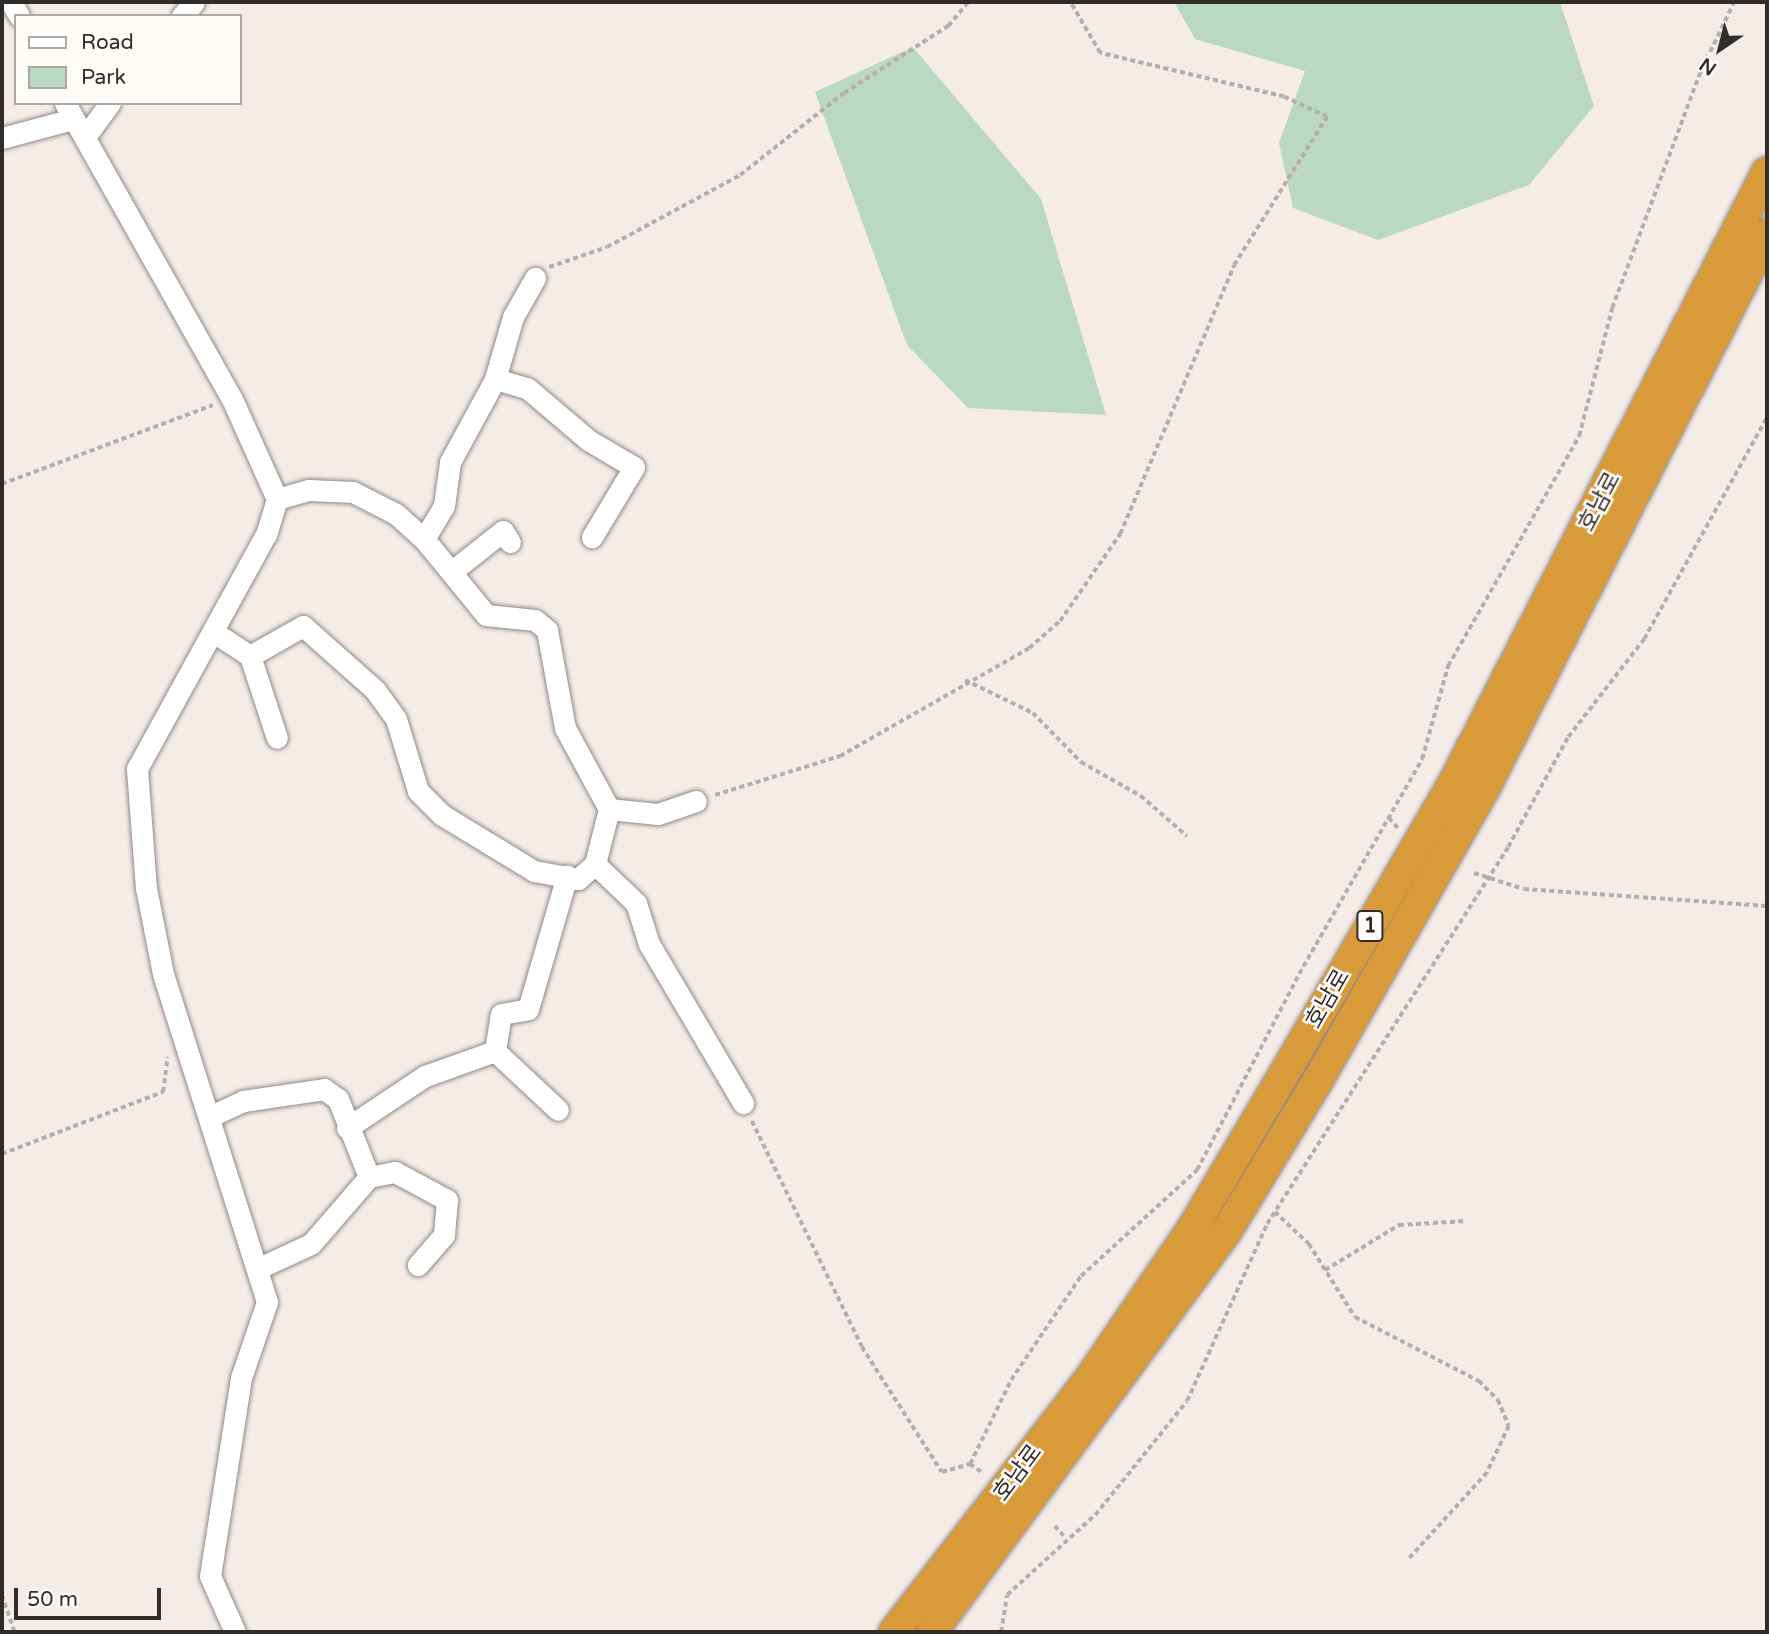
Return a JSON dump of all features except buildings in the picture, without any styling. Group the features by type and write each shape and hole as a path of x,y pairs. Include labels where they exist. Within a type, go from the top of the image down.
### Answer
{"highway":[{"name":"호남로","path":"894,1632 1086,1384 1242,1146 1453,783 1767,172"},
{"name":"호남로","path":"932,1632 1226,1231 1318,1080 1483,791 1767,234"}],"street":[{"path":"2,138 74,120 106,105"},
{"path":"74,120 232,399 277,499 266,534 215,633 137,769 146,888 180,1025 259,1268 267,1301 241,1378 210,1576 235,1632"},
{"path":"424,539 444,506 450,462 495,379 513,317 535,278"},
{"path":"495,379 527,388 588,440 634,467 592,537"},
{"path":"250,656 303,626 375,691 396,719 418,791 442,816 504,856 567,876 578,879 595,864 609,809 565,728 547,630 535,620 486,615 424,539 396,514 353,492 309,490 277,499"},
{"path":"451,572 503,531 510,542"},
{"path":"215,633 250,656 277,738"},
{"path":"609,809 658,814 696,801"},
{"path":"595,864 636,903 649,944 743,1103"},
{"path":"495,1051 501,1014 528,1009 567,876"},
{"path":"495,1051 558,1110"},
{"path":"347,1128 425,1076 495,1051"},
{"path":"211,1116 243,1101 324,1089 338,1099 347,1128 369,1177"},
{"path":"259,1268 310,1244 369,1177 412,1176 447,1200 444,1235 418,1265"}],"path":[{"path":"535,278 558,259 607,247 740,175 844,93 948,26 968,2"},
{"path":"696,801 840,756 965,680 1029,648 1088,586 1120,534 1234,265 1327,117 1284,97 1100,53 1070,2"},
{"path":"743,1103 862,1347 942,1472 970,1464 1011,1380 1081,1276 1197,1170 1422,760 1448,666 1578,436 1612,308 1699,75 1734,2"},
{"path":"2,484 232,399"},
{"path":"1001,1632 1007,1595 1064,1536 1095,1515 1143,1462 1187,1401 1275,1212 1487,881 1568,737 1644,639 1767,417"},
{"path":"965,680 1033,713 1081,761 1141,796 1187,836"},
{"path":"1389,818 1401,831"},
{"path":"1474,873 1487,881 1767,906"},
{"path":"2,1154 163,1092 168,1035 180,1025"},
{"path":"1275,1212 1325,1270 1355,1317 1479,1381 1498,1400 1509,1426 1487,1473 1409,1559"},
{"path":"1325,1270 1399,1225 1466,1221"},
{"path":"970,1464 983,1473"},
{"path":"1055,1527 1064,1536"},
{"path":"2,1595 15,1632"}],"green space":[{"path":"1174,2 1560,2 1594,106 1529,185 1378,240 1293,208 1279,143 1305,71 1195,39"},
{"path":"913,47 1041,199 1106,415 968,408 907,345 815,92"}]}
